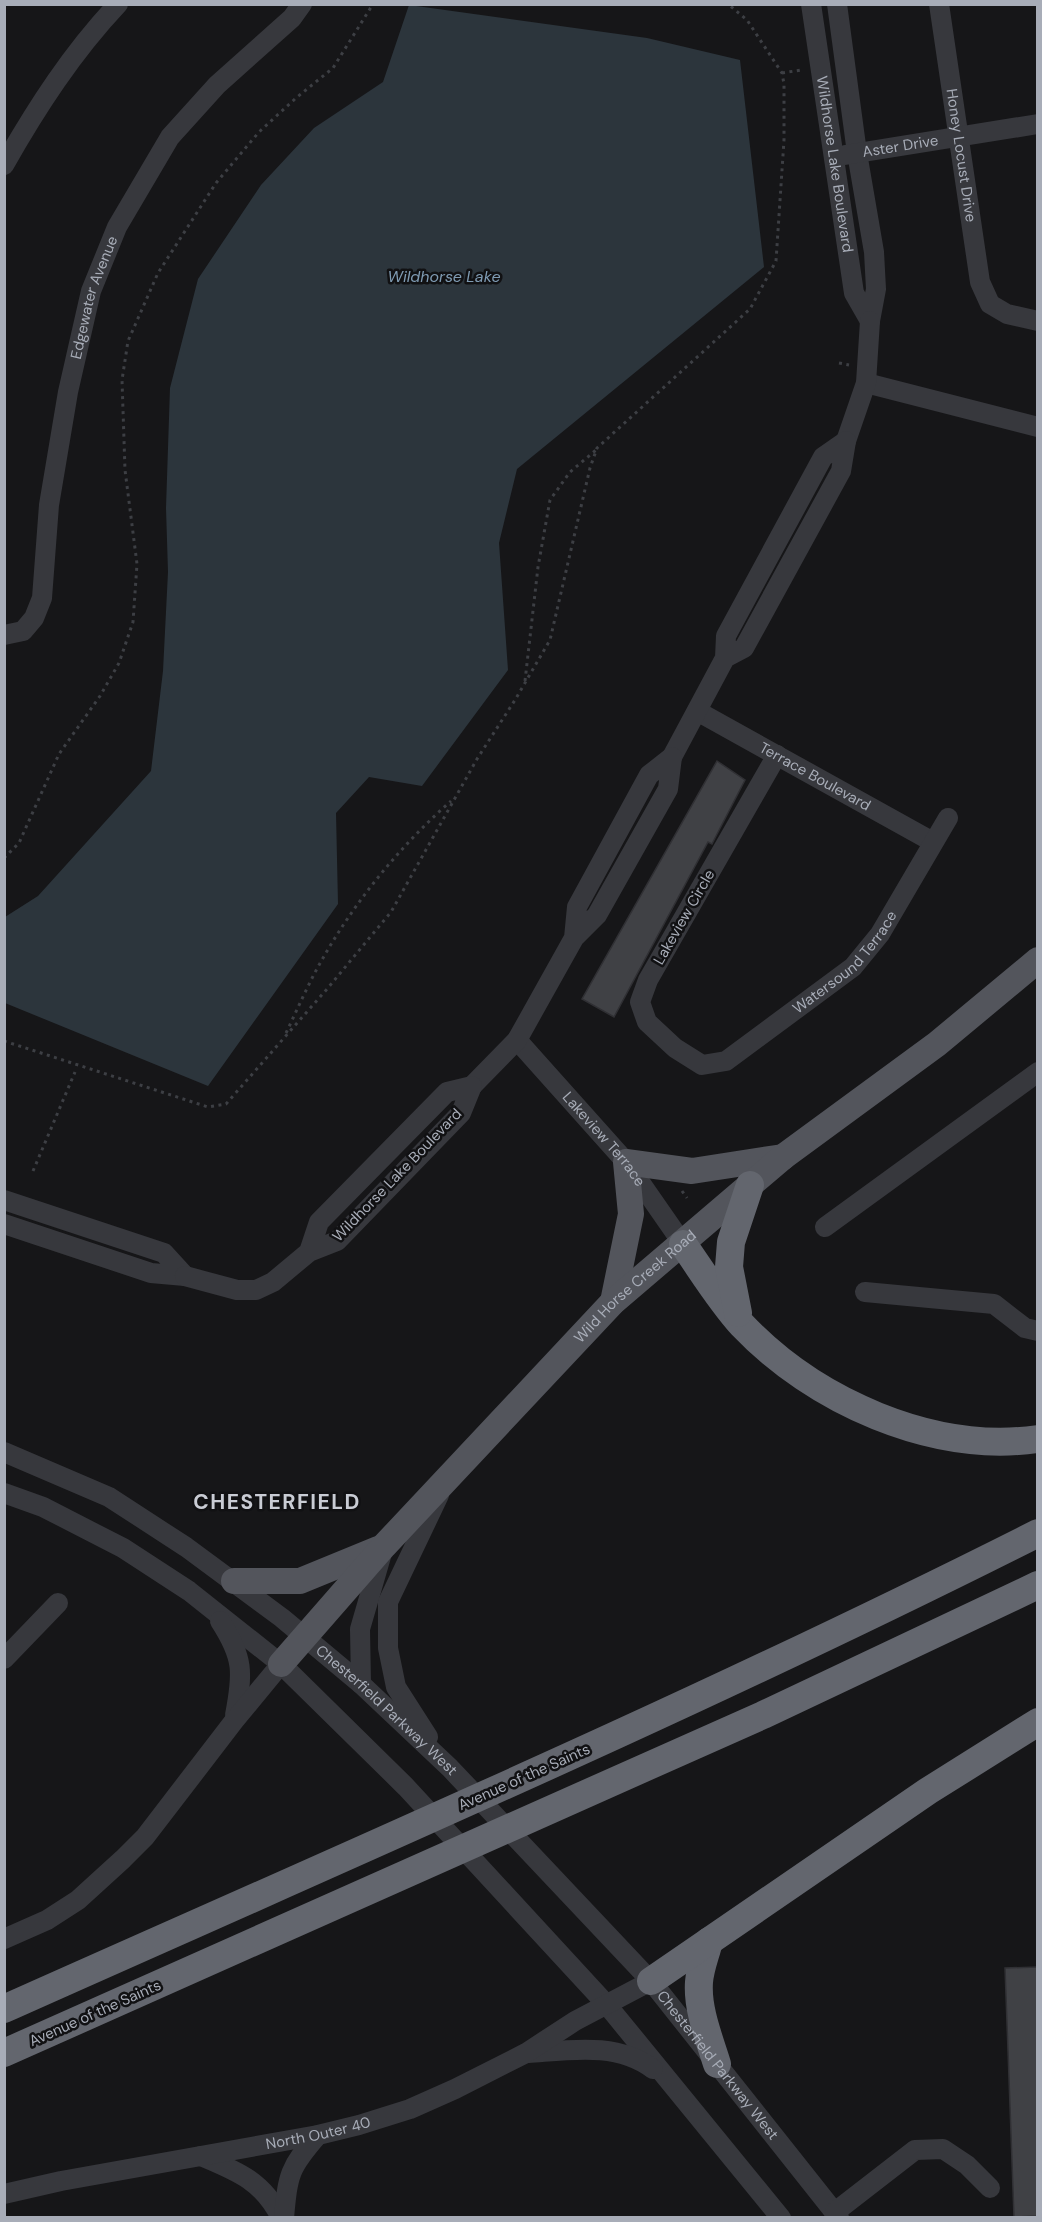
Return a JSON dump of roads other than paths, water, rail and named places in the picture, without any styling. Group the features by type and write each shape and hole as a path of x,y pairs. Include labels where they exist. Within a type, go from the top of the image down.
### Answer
{"highway":[{"path":"741,1323 729,1267 731,1242 750,1185"},
{"path":"683,1244 741,1323 771,1352 795,1370 853,1405 915,1430 950,1437 987,1440 1038,1439"},
{"name":"Avenue of the Saints","path":"4,2008 630,1729 908,1598 1038,1533"},
{"name":"Avenue of the Saints","path":"4,2054 753,1720 1038,1585"},
{"path":"651,1981 928,1791 1038,1722"},
{"path":"709,1941 699,1980 699,1995 705,2027 717,2064"}],"main road":[{"name":"Wild Horse Creek Road","path":"280,1664 384,1546 613,1302 783,1157 1034,971"},
{"path":"613,1302 631,1214 626,1162 692,1171 783,1157"},
{"path":"234,1581 300,1581 384,1546"}],"street":[{"path":"4,165 36,109 80,48 118,4"},
{"name":"Edgewater Avenue","path":"4,635 23,631 34,618 42,598 49,505 68,392 91,291 117,226 170,137 216,85 292,18 302,4"},
{"name":"Wildhorse Lake Boulevard","path":"811,4 854,293 870,321"},
{"name":"Wildhorse Lake Boulevard","path":"4,1224 151,1273 185,1276 237,1290 256,1290 273,1282 309,1252 337,1241 461,1113 472,1086 517,1040 574,938 597,915 668,789 672,757 725,658 744,648 841,471 846,441 866,383 870,321 876,289 874,252 856,153 837,4"},
{"name":"Honey Locust Drive","path":"939,4 980,282 990,304 1007,314 1038,321"},
{"name":"Aster Drive","path":"834,156 1038,124"},
{"path":"866,383 1038,427"},
{"name":"Terrace Boulevard","path":"697,711 933,842"},
{"name":"Lakeview Circle","path":"702,1065 675,1048 647,1022 639,1002 648,980 777,755"},
{"name":"Watersound Terrace","path":"702,1065 726,1061 853,967 880,934 948,818"},
{"name":"Lakeview Terrace","path":"517,1040 626,1162 683,1244"},
{"path":"825,1227 1038,1072"},
{"path":"4,1200 164,1253 185,1276"},
{"path":"864,1292 994,1304 1025,1328 1038,1331"},
{"name":"Chesterfield Parkway West","path":"4,1452 109,1497 234,1581 362,1684 450,1768 651,1981 837,2215"},
{"path":"435,1754 428,1736 396,1687 388,1648 388,1602 446,1481"},
{"path":"4,1493 43,1507 123,1548 189,1591 280,1664 406,1787 607,2005 781,2217"},
{"path":"362,1684 360,1629 384,1546"},
{"path":"4,1659 58,1603"},
{"path":"213,1610 230,1636 241,1665 241,1684 234,1721"},
{"path":"4,1939 46,1920 78,1900 123,1859 145,1837 280,1664"},
{"name":"North Outer 40","path":"4,2194 61,2181 318,2135 410,2109 526,2053 575,2021 651,1981"},
{"path":"526,2053 588,2049 621,2052 647,2064 667,2079"},
{"path":"283,2217 288,2180 297,2160 318,2135"},
{"path":"837,2215 915,2150 943,2149 967,2165 990,2188"},
{"path":"201,2156 236,2170 258,2185 283,2217"}],"water":[{"name":"Wildhorse Lake","path":"409,5 647,38 740,60 764,267 517,469 499,543 508,670 422,786 369,777 336,813 338,904 208,1086 5,1003 5,917 38,896 151,771 163,671 168,572 166,508 170,388 198,279 261,185 314,128 383,82"}],"district":[{"name":"CHESTERFIELD","path":"277,1502"}]}
